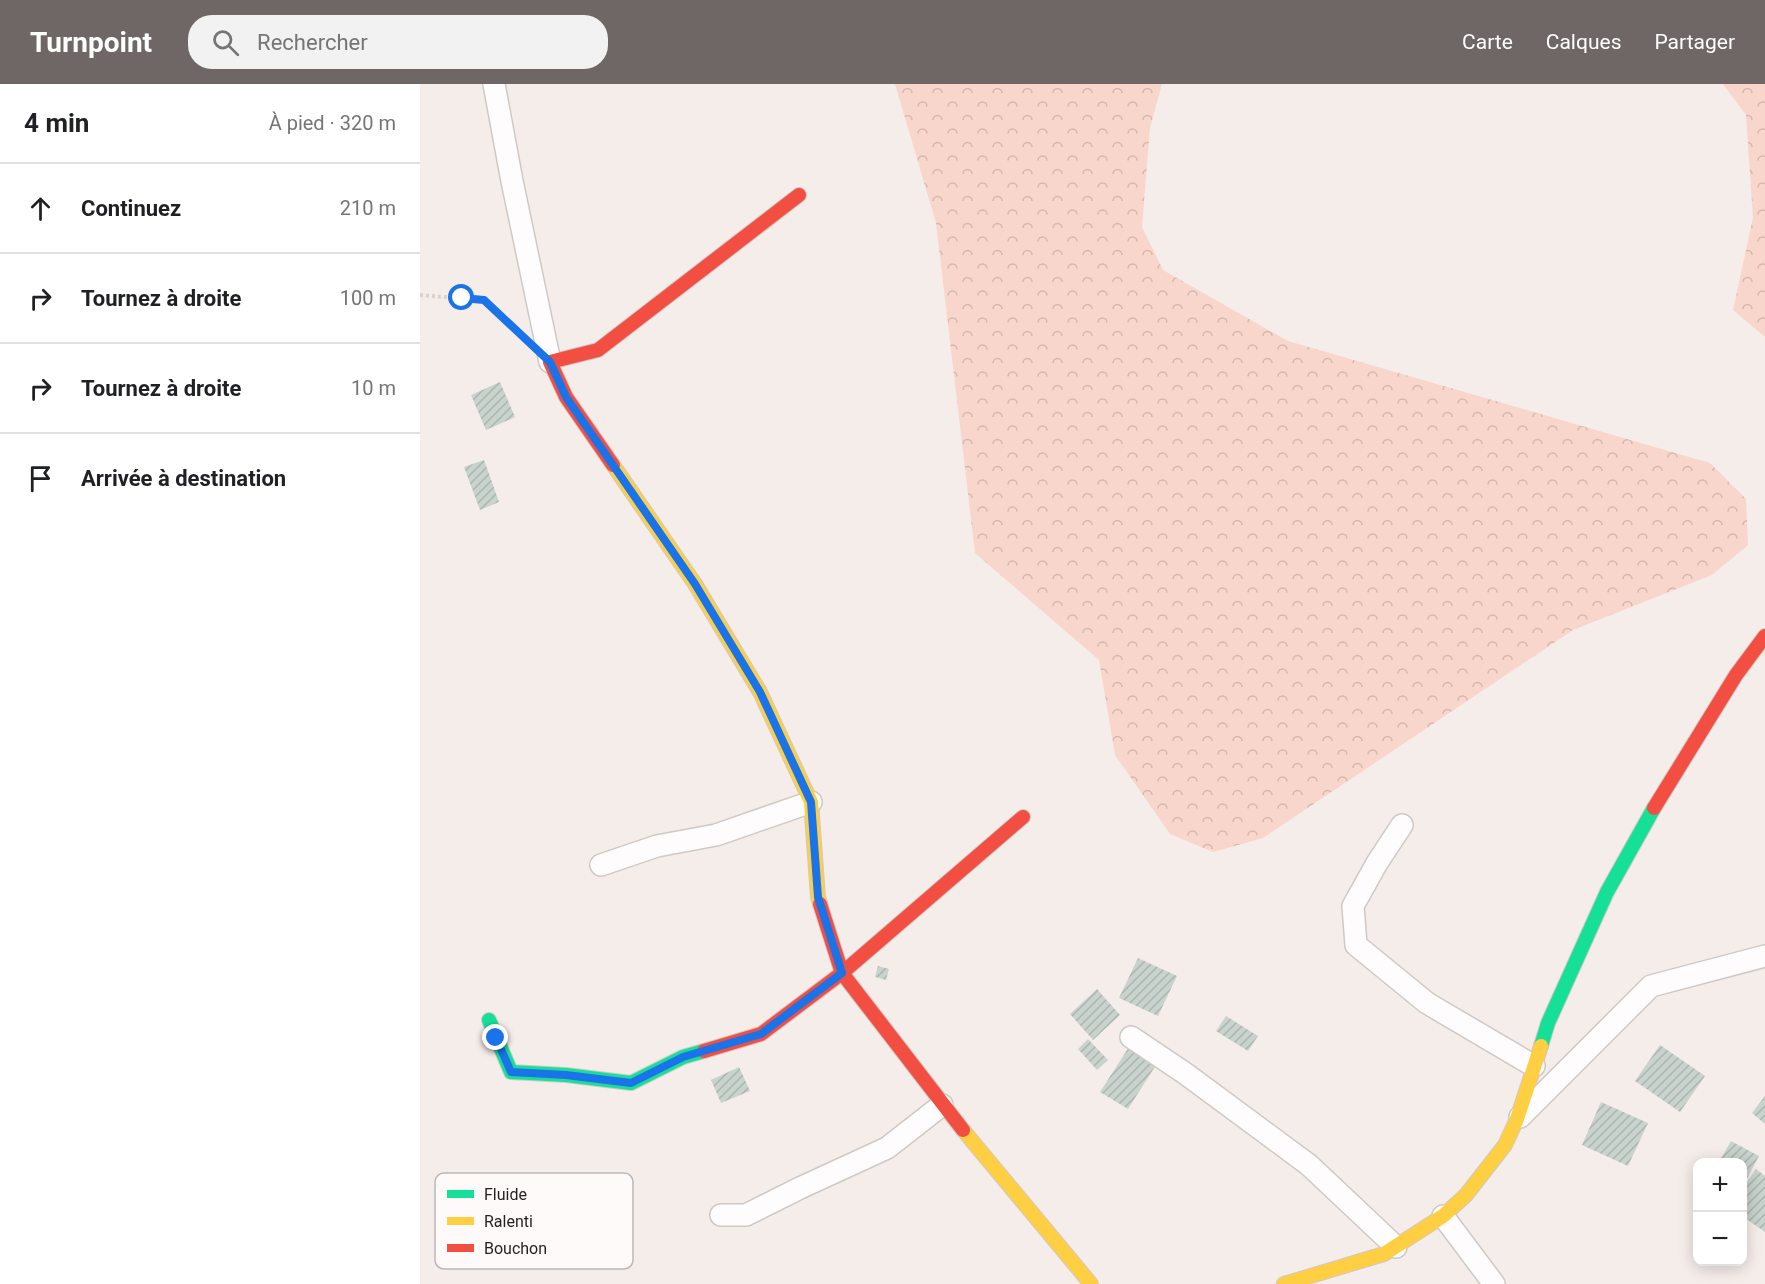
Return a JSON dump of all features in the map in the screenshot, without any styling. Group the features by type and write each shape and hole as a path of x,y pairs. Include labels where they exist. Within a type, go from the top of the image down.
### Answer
{"street":[{"path":"494,84 550,362 566,397 695,584 760,692 811,802 818,897 842,973 942,1105 1091,1284"},
{"path":"550,362 598,350 799,195"},
{"path":"1284,1284 1384,1254 1443,1216 1466,1195 1505,1145 1517,1119 1548,1023 1607,892 1668,783 1736,675 1765,636"},
{"path":"601,865 657,846 716,835 811,802"},
{"path":"489,1020 511,1072 566,1075 631,1083 683,1057 761,1034 842,973 1023,817"},
{"path":"1402,825 1353,906 1356,945 1427,1003 1534,1066"},
{"path":"1517,1119 1651,986 1765,956"},
{"path":"1131,1037 1186,1074 1309,1165 1396,1246"},
{"path":"721,1215 746,1215 887,1148 942,1105"},
{"path":"1443,1216 1494,1284"}],"path":[{"path":"420,295 484,300 550,362"}],"green space":[{"path":"895,84 1162,84 1150,128 1142,227 1163,270 1288,341 1710,463 1746,499 1748,545 1712,575 1573,630 1263,838 1213,852 1170,834 1115,755 1099,660 975,553 936,223"},
{"path":"1723,84 1765,84 1765,337 1733,310 1753,218 1746,115"}],"building":[{"path":"500,382 515,417 486,430 471,395"},
{"path":"484,460 499,502 480,510 464,467"},
{"path":"1138,958 1177,976 1158,1016 1119,998"},
{"path":"878,966 889,969 886,980 875,977"},
{"path":"1097,989 1120,1015 1093,1040 1070,1014"},
{"path":"1226,1016 1258,1036 1248,1051 1216,1031"},
{"path":"1088,1039 1108,1060 1097,1070 1078,1049"},
{"path":"1660,1045 1705,1076 1680,1112 1635,1081"},
{"path":"1129,1047 1156,1065 1128,1109 1100,1092"},
{"path":"739,1067 750,1091 721,1103 711,1080"},
{"path":"1765,1096 1765,1124 1752,1113"},
{"path":"1601,1102 1648,1123 1628,1166 1582,1145"},
{"path":"1731,1141 1759,1156 1747,1179 1747,1158 1721,1158"},
{"path":"1756,1169 1765,1176 1765,1232 1747,1219 1747,1182"}],"traffic: fast":[{"path":"1541,1046 1548,1023 1607,892 1654,808"},
{"path":"489,1020 511,1072 566,1075 631,1083 683,1057 704,1051"}],"traffic: slow":[{"path":"613,465 695,584 760,692 811,802 820,904"},
{"path":"1284,1284 1384,1254 1443,1216 1466,1195 1505,1145 1517,1119 1541,1046"},
{"path":"963,1130 1091,1284"}],"traffic: jam":[{"path":"613,465 566,397 550,362 598,350 799,195"},
{"path":"1654,808 1736,675 1765,636"},
{"path":"704,1051 761,1034 842,973 1023,817"},
{"path":"820,904 842,973 963,1130"}],"route":[{"path":"462,298 484,300 550,362 566,397 695,584 760,692 811,802 818,897 842,973 761,1034 683,1057 631,1083 566,1075 511,1072 496,1038"}]}
